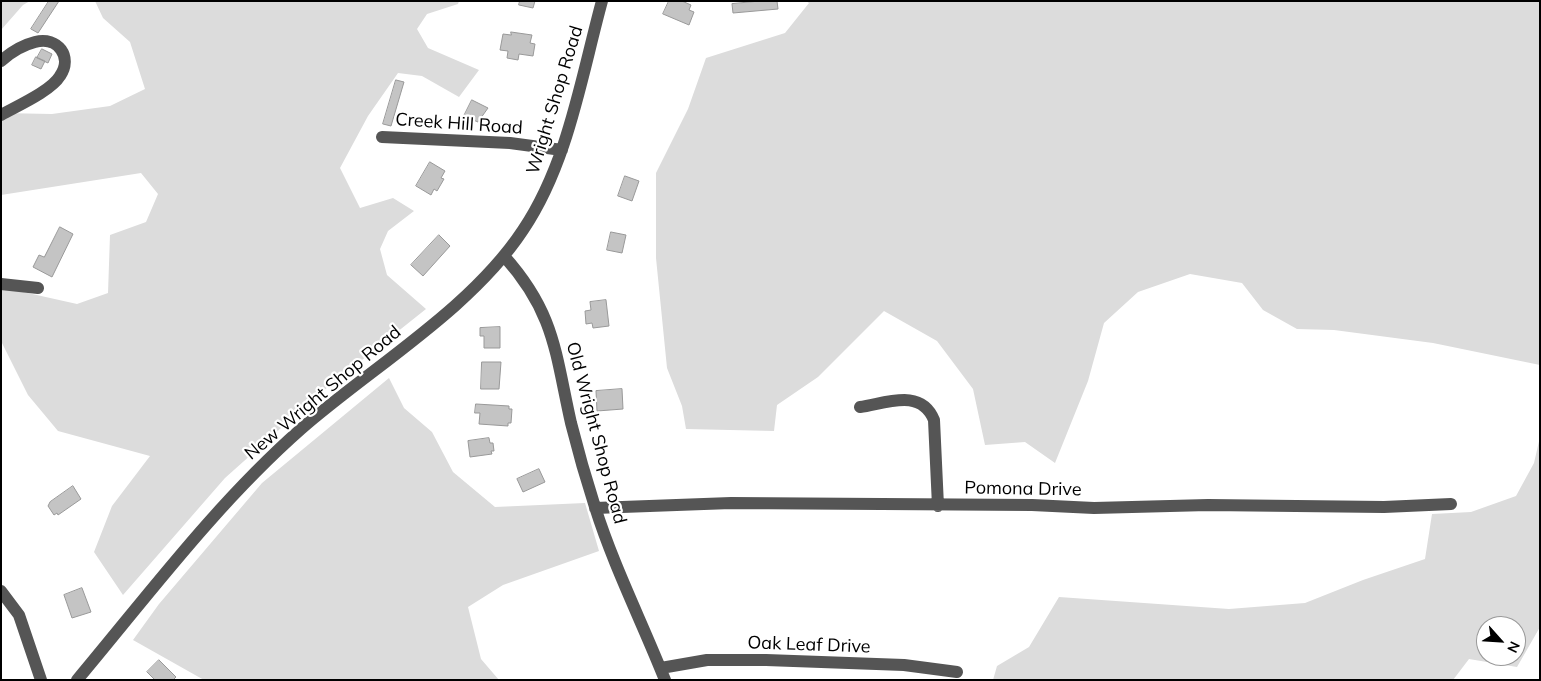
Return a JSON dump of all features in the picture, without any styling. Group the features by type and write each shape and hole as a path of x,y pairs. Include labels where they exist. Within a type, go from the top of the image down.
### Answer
{"street":[{"name":"Wright Shop Road","path":"504,256 537,208 562,150 602,1"},
{"path":"1,61 35,42 48,41 57,44 66,57 66,65 54,83 1,115"},
{"name":"Creek Hill Road","path":"382,137 510,143 562,150"},
{"name":"Old Wright Shop Road","path":"504,256 521,275 546,318 563,380 571,423 595,508 629,597 663,674"},
{"name":"New Wright Shop Road","path":"77,680 225,504 257,470 344,392 467,294 504,256"},
{"path":"1,284 38,288"},
{"path":"860,407 910,400 921,402 930,410 934,420 938,506"},
{"name":"Pomona Drive","path":"595,508 731,503 938,506 1384,507 1450,504"},
{"path":"1,590 19,615 41,680"},
{"name":"Oak Leaf Drive","path":"663,674 707,660 904,665 957,672"}],"shaded area":[{"path":"1,1 30,1 23,5 1,30"},
{"path":"95,1 459,1 458,4 427,14 417,29 428,48 479,70 459,97 422,76 398,73 368,116 340,168 360,208 393,198 414,211 388,231 380,249 387,275 426,309 318,395 225,478 123,595 94,552 112,506 150,456 58,431 28,395 1,341 1,287 77,304 108,293 110,235 146,222 158,194 141,173 1,195 1,113 52,114 110,106 145,89 130,42 103,18"},
{"path":"806,1 1540,1 1540,365 1433,343 1334,330 1297,329 1263,310 1242,283 1190,274 1138,292 1104,323 1088,381 1055,463 1025,442 985,445 973,389 937,341 884,311 818,377 777,405 774,431 686,429 682,406 667,368 656,258 656,173 688,109 706,58 785,33 809,3"},
{"path":"389,378 404,408 432,432 453,472 495,507 585,503 599,551 503,585 468,607 481,659 499,680 204,680 133,640 159,604 262,483"},
{"path":"1540,437 1540,627 1526,651 1526,616 1476,616 1476,660 1469,659 1453,680 993,680 997,666 1029,647 1059,597 1229,609 1305,603 1363,580 1425,559 1432,514 1471,512 1516,496 1534,463"}],"building":[{"path":"49,1 59,1 38,33 31,29"},
{"path":"520,1 535,1 533,8 519,5"},
{"path":"669,1 682,1 691,5 689,10 694,12 689,25 663,14"},
{"path":"777,1 778,9 733,13 732,4"},
{"path":"511,32 532,35 530,43 535,44 533,56 519,54 518,60 507,58 508,51 500,50 503,34 511,35"},
{"path":"42,49 52,54 48,63 37,58"},
{"path":"36,57 45,61 41,69 32,65"},
{"path":"396,80 404,82 391,126 383,124"},
{"path":"472,100 488,108 478,122 464,116"},
{"path":"430,162 445,171 441,178 444,179 437,191 434,189 431,195 416,186"},
{"path":"625,176 639,181 632,201 618,196"},
{"path":"60,227 73,234 52,277 33,267 39,255 44,257"},
{"path":"611,232 626,235 622,253 607,250"},
{"path":"439,235 450,246 423,276 411,265"},
{"path":"606,300 609,326 593,328 592,323 586,324 585,311 591,310 590,302"},
{"path":"500,327 500,348 484,348 484,336 480,336 480,328"},
{"path":"482,362 501,362 499,389 481,389"},
{"path":"622,389 623,409 597,411 596,391"},
{"path":"476,404 509,406 509,409 512,409 511,423 508,423 508,426 479,424 480,413 475,413"},
{"path":"489,438 490,443 493,443 494,451 491,451 492,454 470,457 468,441"},
{"path":"539,469 545,482 523,492 517,479"},
{"path":"73,486 81,499 58,515 57,513 54,515 48,506 50,502"},
{"path":"82,588 91,612 72,618 64,595"},
{"path":"159,660 176,677 173,680 155,680 147,672"}]}
